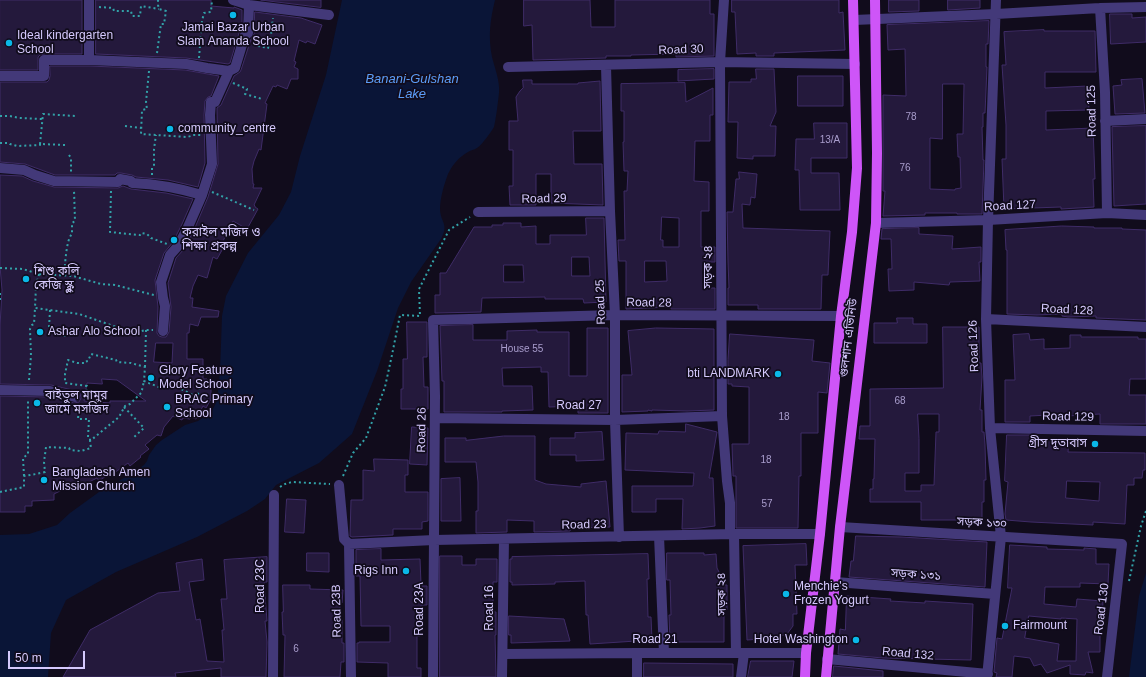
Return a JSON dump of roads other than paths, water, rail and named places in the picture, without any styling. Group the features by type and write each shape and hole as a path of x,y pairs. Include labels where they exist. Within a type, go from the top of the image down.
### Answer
{"main road":[{"name":"গুলশান এভিনিউ","path":"805,677 806,653 852,232 857,168 853,0"},
{"name":"গুলশান এভিনিউ","path":"826,677 840,527 876,223 878,153 875,0"}],"street":[{"path":"233,0 249,5 273,9 330,16"},
{"name":"সড়ক ২৪","path":"724,0 720,62 722,416 730,503 741,677"},
{"name":"Road 126","path":"987,676 1001,537 990,428 986,319 996,0"},
{"path":"854,20 1146,7 1146,0"},
{"path":"89,3 89,60"},
{"path":"163,331 165,306 161,282 170,255 176,248 188,227 203,192 212,164 210,115 211,102 215,102 227,75 235,68 248,33 249,5"},
{"name":"Road 125","path":"1100,8 1105,92 1107,213"},
{"path":"0,76 44,76 44,60 89,60 186,64 227,75"},
{"name":"Road 30","path":"508,67 606,66 720,62 855,64"},
{"name":"Road 25","path":"606,66 610,211 615,315 615,420 619,537"},
{"path":"1105,121 1146,119"},
{"path":"0,168 24,170 54,181 73,180 118,182 120,179 131,181 132,183 151,184 203,192"},
{"name":"Road 29","path":"478,212 610,211"},
{"name":"Road 127","path":"876,223 988,220 1107,213 1146,215"},
{"name":"Road 28","path":"433,320 615,315 722,317 842,316"},
{"name":"Road 128","path":"986,319 1146,327"},
{"name":"Road 26","path":"433,320 435,418 434,540"},
{"path":"0,390 50,391 78,398"},
{"name":"Road 27","path":"435,418 615,420 722,416"},
{"name":"Road 129","path":"990,428 1146,432"},
{"name":"Road 23B","path":"339,485 344,539 349,544 351,677"},
{"name":"Road 23C","path":"273,677 274,495"},
{"name":"সড়ক ১৩০","path":"840,527 1122,544"},
{"name":"Road 23","path":"349,544 434,540 732,534 820,534"},
{"path":"659,536 664,653"},
{"name":"Road 16","path":"502,677 504,539"},
{"name":"Road 23A","path":"433,677 434,540"},
{"name":"Road 130","path":"1107,677 1122,544"},
{"name":"সড়ক ১৩১","path":"835,582 995,594"},
{"path":"637,653 637,677"},
{"name":"Road 21","path":"503,654 806,653"},
{"name":"Road 132","path":"827,659 987,676"}],"water":[{"name":"Banani-Gulshan Lake","path":"342,0 495,0 491,22 490,42 499,88 494,127 477,148 469,151 454,164 448,174 442,192 440,205 444,227 443,234 411,282 398,308 377,371 352,434 319,463 276,485 265,499 247,511 197,537 116,572 66,600 51,633 48,677 0,677 0,535 29,534 57,525 70,513 99,492 144,465 156,445 162,440 185,425 198,421 210,413 214,407 217,400 220,372 222,316 226,296 248,253 279,215 291,192 300,156 326,75"},
{"path":"1146,573 1146,677 1129,677 1139,596"}],"place":[{"name":"Jamai Bazar Urban Slam Ananda School","path":"233,15"},
{"name":"Ideal kindergarten School","path":"9,43"},
{"name":"community_centre","path":"170,129"},
{"name":"করাইল মজিদ ও শিক্ষা প্রকল্প","path":"174,240"},
{"name":"শিশু কলি কেজি স্কুল","path":"26,279"},
{"name":"Ashar Alo School","path":"40,332"},
{"name":"bti LANDMARK","path":"778,374"},
{"name":"Glory Feature Model School","path":"151,378"},
{"name":"বাইতুল মামুর জামে মসজিদ","path":"37,403"},
{"name":"BRAC Primary School","path":"167,407"},
{"name":"গ্রীস দূতাবাস","path":"1095,444"},
{"name":"Bangladesh Amen Mission Church","path":"44,480"},
{"name":"Rigs Inn","path":"406,571"},
{"name":"Menchie's Frozen Yogurt","path":"786,594"},
{"name":"Fairmount","path":"1005,626"},
{"name":"Hotel Washington","path":"856,640"}]}
